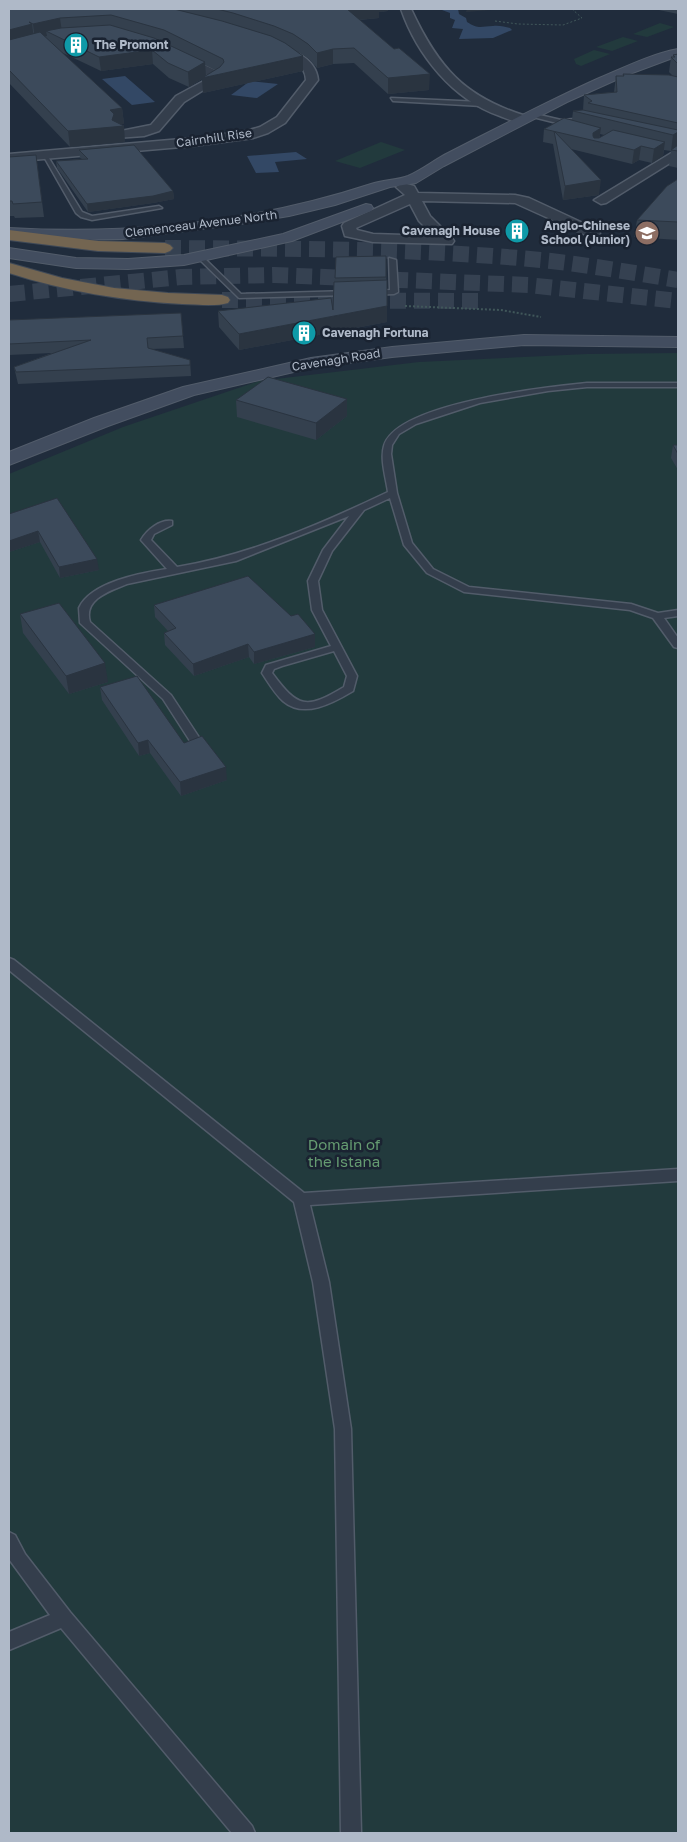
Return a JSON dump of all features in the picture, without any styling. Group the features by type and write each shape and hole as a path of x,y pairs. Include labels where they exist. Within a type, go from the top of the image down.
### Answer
{"highway":[{"path":"9,234 98,246 165,248"},
{"path":"9,268 76,286 130,295 222,300"}],"main road":[{"name":"Clemenceau Avenue North","path":"9,253 76,263 128,264 200,257 286,238 334,221 411,189 439,163 526,117 624,72 678,52"},
{"name":"Clemenceau Avenue North","path":"9,234 123,234 203,225 289,212 330,202 388,183 411,189"},
{"name":"Cavenagh Road","path":"9,459 109,419 189,391 311,363 392,352 524,340 678,342"}],"street":[{"path":"406,9 433,62 482,104 526,117"},
{"name":"Cairnhill Rise","path":"9,158 227,139 264,130 281,120 312,80 313,72 306,63 257,40"},
{"path":"16,146 150,130 155,128 180,99 217,78 216,74 160,48"},
{"path":"624,72 643,78"},
{"path":"602,200 672,153"},
{"path":"411,189 424,218 448,240 399,237 373,238 350,233 349,226 376,213 411,189 520,200 593,233"},
{"path":"376,213 399,237"}],"lane":[{"path":"393,99 482,104"},
{"path":"526,117 560,122 582,122"},
{"path":"560,122 565,129"},
{"path":"45,156 79,213 83,216 92,218 159,208"},
{"path":"200,257 239,296 356,293"},
{"path":"365,293 394,292 392,260"},
{"path":"678,385 587,385 548,389 479,401 413,422 396,432 388,445 387,454 393,493 407,543 430,571 467,590 631,607 657,616 678,613"},
{"path":"196,742 167,697 85,623 82,615 84,606 102,592 136,578 224,561 248,554 359,510 393,493"},
{"path":"337,647 278,664 270,667 267,673 290,702 304,707 332,699 350,689 352,676 337,647 317,610 313,581 328,550 359,510"},
{"path":"169,523 150,532 146,540 147,544 175,571"},
{"path":"657,616 678,645"},
{"path":"9,963 301,1199 321,1282 343,1429 351,1833"},
{"path":"301,1199 678,1175"},
{"path":"9,1540 14,1562 64,1618 245,1833"},
{"path":"9,1641 64,1618"}],"path":[{"path":"495,21 518,24 563,25 582,18 572,9"}],"green space":[{"path":"660,23 674,27 647,37 633,34"},
{"path":"623,37 638,41 612,51 596,47"},
{"path":"594,50 610,54 581,66 576,64 574,59"},
{"path":"381,142 405,150 360,168 335,161"},
{"name":"Domain of the Istana","path":"678,353 678,1833 9,1833 9,474 123,427 259,381 419,362 587,354"}],"water":[{"path":"443,9 458,9 459,14 466,18 467,22 475,26 500,26 512,30 493,38 459,39 463,29 452,28 455,20 450,18 450,13"},
{"path":"125,76 155,102 132,105 102,79"},
{"path":"250,81 278,84 257,98 231,95"},
{"path":"296,152 307,159 275,162 279,172 256,173 247,156"}],"building":[{"path":"9,9 174,9 271,36 303,56 202,78 220,67 224,62 223,59 164,30 111,15 60,18 33,24 29,22 32,24 9,30"},
{"path":"217,9 347,9 394,49 399,48 430,74 388,78 354,48 333,49 317,53 293,34 274,26"},
{"path":"110,25 154,38 205,62 188,72 168,63 152,50 99,57 46,31 61,28"},
{"path":"40,32 122,108 110,110 114,114 112,120 124,126 68,131 9,70 9,40"},
{"path":"678,54 678,64 671,57 675,57 673,55"},
{"path":"623,74 669,75 678,77 678,123 588,103 592,101 584,95 617,92 616,76 624,76"},
{"path":"583,110 678,130 678,132 673,135 573,111"},
{"path":"564,118 601,128 593,133 594,138 599,138 613,130 665,142 654,149 641,146 634,150 544,129"},
{"path":"554,131 601,180 565,186"},
{"path":"134,145 173,191 153,196 87,204 56,161 88,159 79,150"},
{"path":"678,145 678,151 671,150"},
{"path":"36,155 42,202 13,204 12,201 9,201 9,157"},
{"path":"678,179 678,222 637,220 667,186"},
{"path":"386,256 386,277 335,278 336,257"},
{"path":"387,280 387,306 239,334 218,311 331,298 333,310 334,282"},
{"path":"181,313 183,336 147,338 148,348 190,360 190,365 16,372 14,367 91,340 9,344 9,320"},
{"path":"268,377 347,399 316,423 236,400"},
{"path":"673,445 678,445 678,454"},
{"path":"57,498 97,559 59,567 38,531 9,541 9,514"},
{"path":"248,576 291,616 298,614 315,634 254,652 248,644 193,664 164,633 176,628 154,605"},
{"path":"59,603 105,663 66,676 20,614"},
{"path":"137,676 184,743 202,736 226,767 180,782 148,740 138,743 100,687"}],"tunnel":[{"path":"165,248 407,251 551,261 678,280"},
{"path":"9,294 181,277 274,275 528,285 678,301"},
{"path":"222,300 480,301"}],"place":[{"name":"The Promont","path":"76,45"},
{"name":"Cavenagh House","path":"517,231"},
{"name":"Anglo-Chinese School (Junior)","path":"647,233"},
{"name":"Cavenagh Fortuna","path":"304,333"}]}
